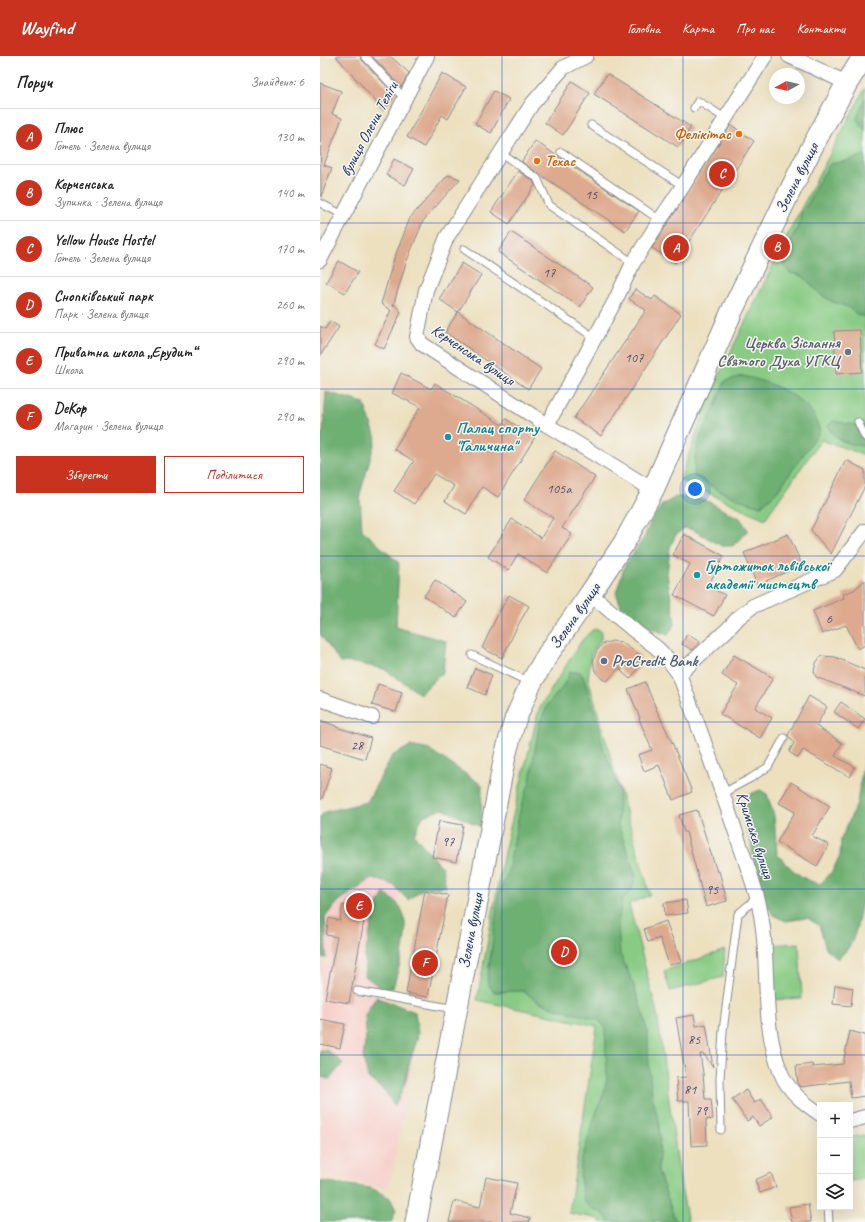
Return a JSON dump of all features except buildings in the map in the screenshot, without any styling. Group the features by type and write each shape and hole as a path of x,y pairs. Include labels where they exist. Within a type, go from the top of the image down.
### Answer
{"main road":[{"name":"Зелена вулиця","path":"416,1222 505,756 515,720 531,683 548,654 624,543 653,490 732,311 787,197 847,82 864,56"}],"street":[{"name":"вулиця Олени Теліги","path":"320,260 427,56"},
{"name":"Керченська вулиця","path":"586,56 563,68 532,104 447,237 426,290 417,337 422,344 653,490"},
{"path":"547,424 615,301 633,263 765,56"},
{"path":"789,56 847,82"},
{"path":"679,674 739,617 753,606 835,570 865,531"},
{"name":"Кримська вулиця","path":"590,594 633,635 657,648 679,674 723,792 758,897 764,934 768,1024 774,1052 788,1088 804,1103 817,1112"},
{"path":"320,700 372,717"},
{"path":"853,1120 865,1117"}],"lane":[{"path":"365,56 405,99"},
{"path":"694,108 698,101 725,118"},
{"path":"591,125 683,186"},
{"path":"561,152 660,220"},
{"path":"501,153 537,178 549,205 633,263"},
{"path":"320,203 343,215"},
{"path":"464,249 595,338"},
{"path":"858,422 865,436"},
{"path":"472,655 531,683"},
{"path":"723,792 751,778 768,767 784,738"},
{"path":"721,1130 720,1078 723,1031 738,914 758,897"},
{"path":"357,991 456,1010"},
{"path":"828,1210 829,1222"}],"shaded area":[{"path":"320,835 408,853 384,972 320,959"},
{"path":"320,963 387,976 378,1023 418,1033 389,1189 320,1174"}],"green space":[{"path":"865,88 865,455 821,440 765,519 680,480 710,394 794,222"},
{"path":"865,98 865,130 857,119"},
{"path":"865,155 865,317 858,315 848,307 833,302 820,294 803,276 790,273 783,265 785,250 799,225 801,213 809,202 816,186 830,164"},
{"path":"742,376 770,384 797,398 811,411 820,431 777,492 761,506 726,494 694,476 695,457 701,434 712,413 725,381"},
{"path":"326,392 364,403 376,438 360,494 362,530 399,563 396,627 446,641 443,672 420,694 384,669 355,663 340,662 320,634 320,435 323,433"},
{"path":"834,421 863,426 865,424 865,446 848,443 834,435 828,425"},
{"path":"676,497 691,497 710,502 740,518 748,530 733,546 722,546 693,530 684,528 675,536 670,548 667,574 675,623 668,635 650,628 621,606 616,593 625,565 644,538 651,521 662,505"},
{"path":"597,629 601,631 601,639 591,654 588,678 650,895 629,904 657,1013 681,1187 688,1222 600,1222 600,1219 569,1213 597,1026 477,1000 504,852 539,709 582,640 592,630"},
{"path":"570,672 580,672 583,676 599,725 602,744 619,791 618,824 636,877 631,891 622,900 618,922 620,954 633,983 644,1017 648,1036 649,1069 653,1101 659,1121 660,1140 658,1171 676,1222 610,1222 602,1213 591,1208 584,1202 580,1179 581,1162 604,1092 607,1078 605,1027 598,1020 549,1006 523,991 494,992 487,982 499,893 507,875 520,810 530,781 539,725 548,704 562,688"},
{"path":"410,746 430,750 482,785 481,827 443,809 423,816 414,835 442,867 446,887 425,887 408,900 393,885 373,878 339,901 325,917 326,958 320,957 320,817 325,812 367,802 392,756"},
{"path":"865,752 865,892 852,942 838,959 826,949 819,925 807,918 786,921 773,915 765,901 756,874 751,843 745,824 742,806 750,794 760,790 767,794 774,816 777,854 791,869 801,876 807,880 820,884 832,872 840,855 841,839 857,803"},
{"path":"384,893 401,908 404,917 405,937 393,988 382,989 365,976 365,955 374,913"},
{"path":"799,943 802,998 771,1000 769,945"},
{"path":"725,950 723,977 670,991 664,971"},
{"path":"376,997 415,1012 418,1033 417,1040 410,1060 406,1080 394,1106 385,1091 368,1078 363,1057 366,1036 365,1015"},
{"path":"320,1050 327,1050 343,1063 330,1079 320,1077"},
{"path":"865,1135 865,1179 853,1181 853,1137"},
{"path":"320,1181 371,1188 390,1198 396,1210 391,1222 320,1222"}],"place":[{"name":"Фелікітас","path":"739,134"},
{"name":"Техас","path":"537,161"},
{"name":"Yellow House Hostel","path":"722,174"},
{"name":"Керченська","path":"777,247"},
{"name":"Плюс","path":"676,248"},
{"name":"Церква Зіслання Святого Духа УГКЦ","path":"848,352"},
{"name":"Палац спорту \"Галичина\"","path":"448,437"},
{"name":"Гуртожиток львівської академії мистецтв","path":"697,575"},
{"name":"ProCredit Bank","path":"604,661"},
{"name":"Приватна школа „Ерудит“","path":"359,906"},
{"name":"Снопківський парк","path":"564,952"},
{"name":"DeKop","path":"425,963"}]}
